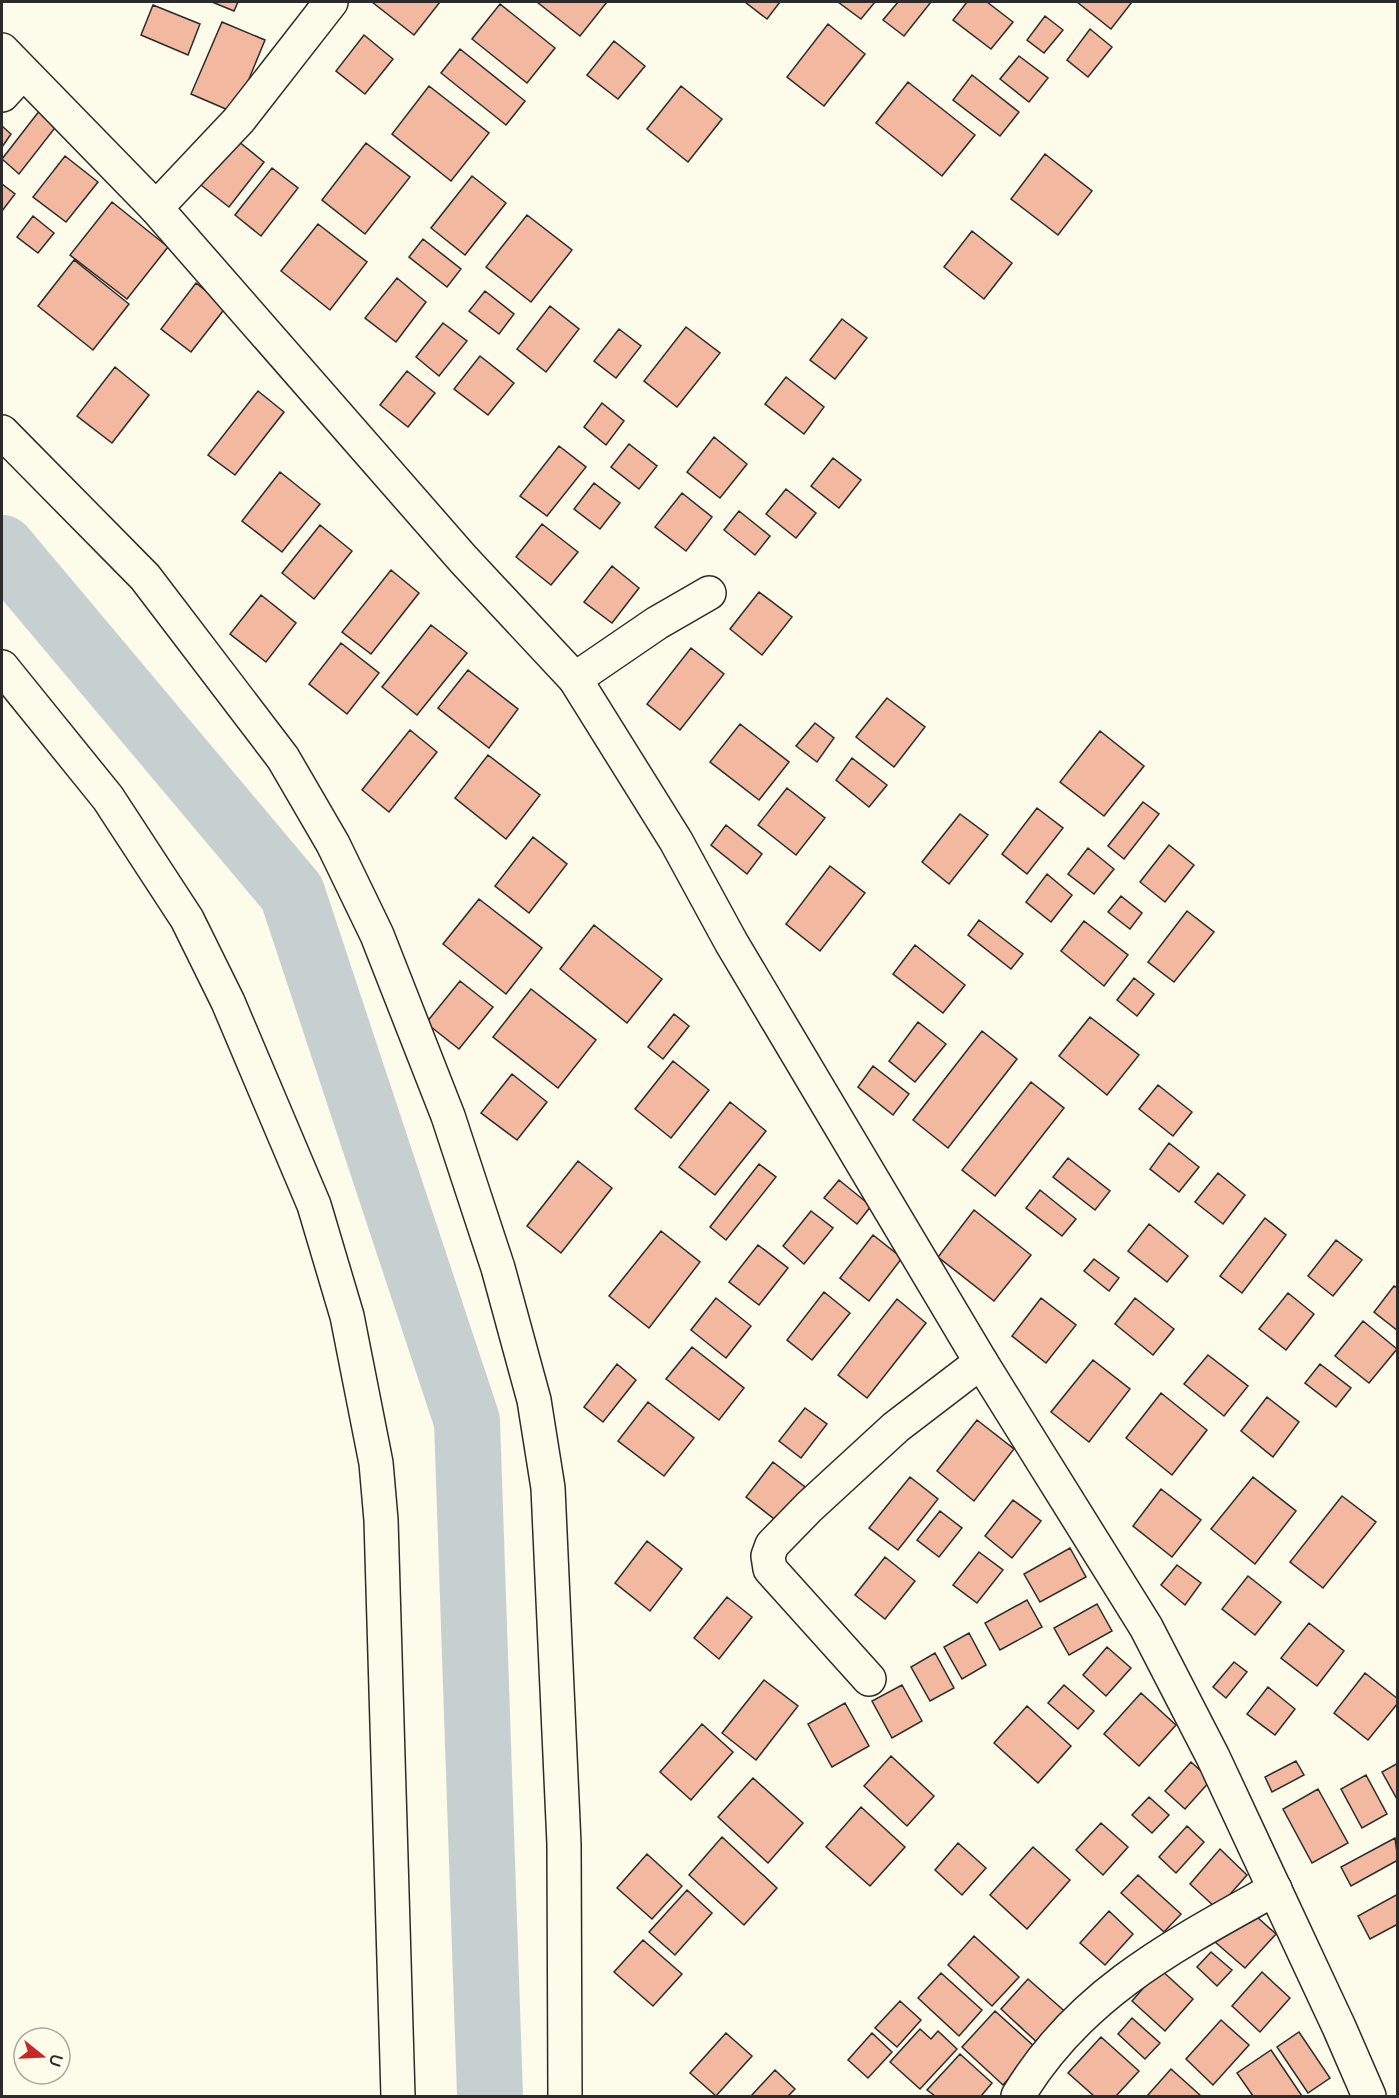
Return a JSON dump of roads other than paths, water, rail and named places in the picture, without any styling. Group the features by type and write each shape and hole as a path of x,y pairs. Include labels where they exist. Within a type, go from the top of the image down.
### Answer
{"street":[{"path":"156,208 239,120 331,2"},
{"path":"9,72 156,208 463,559 574,679 676,841 732,942 981,1362 1146,1627 1213,1757 1369,2097"},
{"path":"2,432 145,577 283,758 333,844 377,935 448,1116 498,1268 534,1400 548,1488 564,1844 565,2097"},
{"path":"574,679 657,623 709,593"},
{"path":"2,667 108,798 187,919 228,1002 314,1205 347,1316 376,1463 381,1520 398,2097"},
{"path":"869,1679 770,1569 768,1556 772,1545 788,1528 878,1443 981,1362"},
{"path":"1018,2097 1055,2043 1135,1971 1168,1948 1275,1889"}],"waterway":[{"path":"2,548 292,893 467,1421 490,2096"}]}
